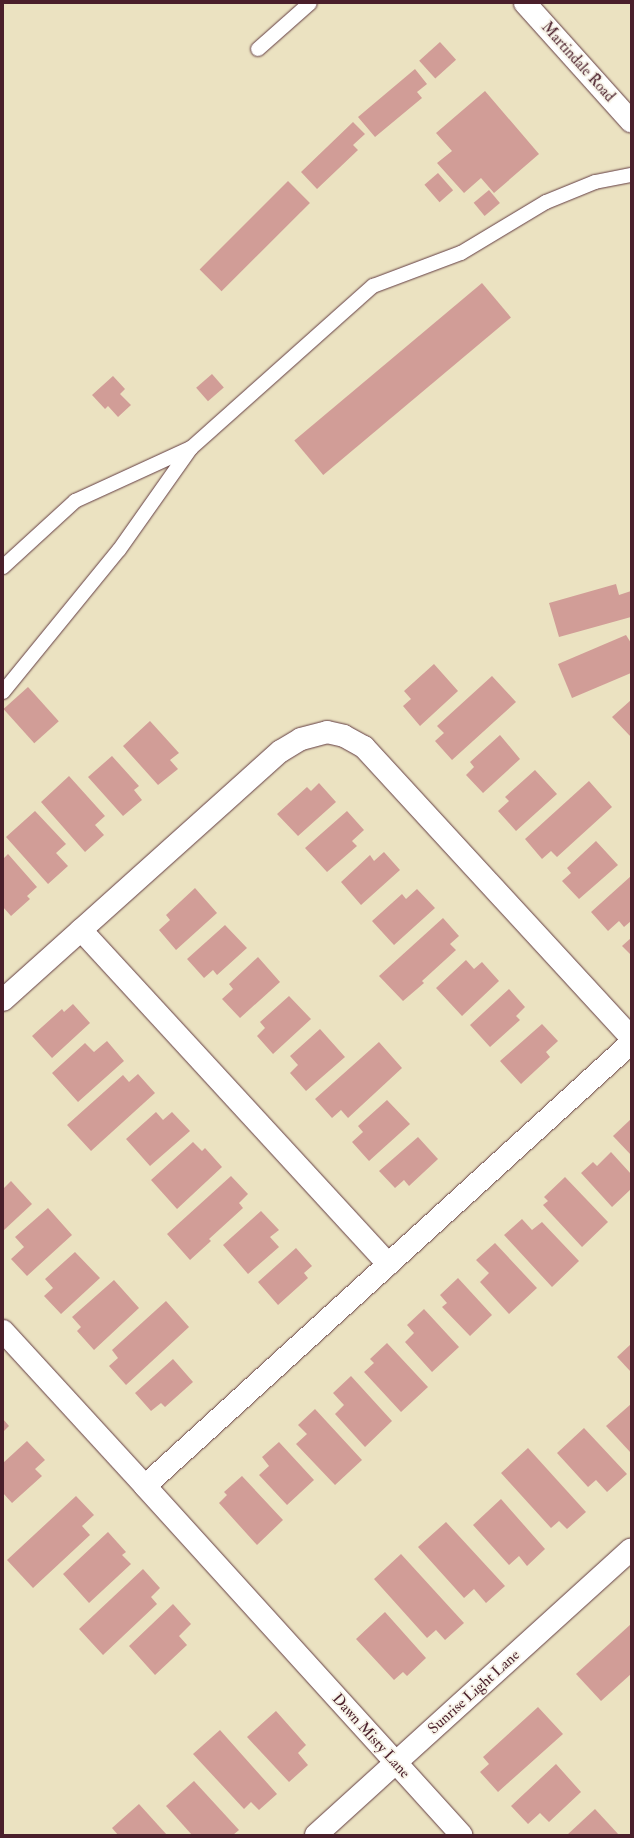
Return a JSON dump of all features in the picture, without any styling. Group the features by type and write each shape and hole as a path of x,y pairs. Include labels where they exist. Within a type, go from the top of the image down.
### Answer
{"street":[{"name":"Martindale Road","path":"525,3 631,120"},
{"path":"3,1000 281,750 301,739 327,732 344,736 364,747 631,1037"},
{"path":"82,930 388,1264"},
{"path":"145,1486 631,1043"},
{"name":"Dawn Misty Lane","path":"3,1331 462,1835"},
{"name":"Sunrise Light Lane","path":"316,1835 631,1548"}],"lane":[{"path":"258,49 310,3"},
{"path":"3,692 119,550 191,448 373,286 461,253 546,202 595,182 631,175"},
{"path":"3,567 75,501 191,448"}],"building":[{"path":"440,42 456,60 435,79 419,61"},
{"path":"415,69 427,84 417,92 422,98 375,137 358,117"},
{"path":"485,91 539,154 494,193 481,178 464,193 437,163 452,151 436,133"},
{"path":"353,122 365,134 353,145 358,150 317,189 301,172"},
{"path":"438,173 453,190 440,202 424,185"},
{"path":"288,181 310,203 222,291 200,269"},
{"path":"489,190 500,203 485,216 474,203"},
{"path":"482,283 511,317 323,475 294,440"},
{"path":"212,374 224,388 208,401 196,388"},
{"path":"113,376 125,389 120,394 131,405 118,417 108,406 105,409 92,395"},
{"path":"616,584 619,595 631,591 631,617 559,637 549,603"},
{"path":"626,635 631,643 631,673 572,698 558,664"},
{"path":"434,664 458,691 420,726 403,706 411,699 404,691"},
{"path":"492,676 516,702 452,760 435,741 444,733 437,726"},
{"path":"28,687 59,721 34,743 3,709"},
{"path":"631,700 631,737 612,717"},
{"path":"150,721 179,753 170,760 178,769 158,785 123,746"},
{"path":"500,735 520,759 483,793 466,775 474,767 470,762"},
{"path":"112,756 139,786 134,790 142,800 123,816 88,777"},
{"path":"535,770 557,794 516,831 498,811 509,801 505,797"},
{"path":"69,776 105,816 95,825 104,835 85,852 41,802"},
{"path":"589,781 612,807 557,857 551,851 542,859 525,839"},
{"path":"319,783 336,802 298,836 277,814 307,787 311,791"},
{"path":"35,811 66,844 56,853 68,866 48,884 6,837"},
{"path":"347,811 364,830 352,841 357,846 327,872 305,848"},
{"path":"596,841 618,865 579,899 562,881 571,873 567,868"},
{"path":"384,852 400,870 361,905 341,882 370,855 374,861"},
{"path":"8,854 37,887 27,896 30,899 11,916 3,907 3,859"},
{"path":"631,876 631,921 624,927 619,921 608,931 591,912"},
{"path":"195,888 217,913 176,950 159,930 170,920 166,915"},
{"path":"417,889 435,908 394,945 372,921 402,894 406,899"},
{"path":"443,918 459,936 450,944 456,950 422,981 424,983 403,1001 379,976"},
{"path":"225,925 247,948 217,975 213,970 204,978 187,959"},
{"path":"631,938 631,955 622,946"},
{"path":"258,957 280,982 240,1018 222,999 233,989 229,984"},
{"path":"466,960 474,969 482,962 499,981 462,1016 436,988"},
{"path":"509,989 525,1007 516,1016 520,1020 490,1047 470,1025"},
{"path":"289,996 311,1019 273,1054 257,1036 265,1028 260,1022"},
{"path":"73,1004 90,1023 52,1058 32,1036 62,1009 64,1012"},
{"path":"542,1024 558,1041 546,1052 550,1057 521,1084 500,1061"},
{"path":"320,1029 345,1057 306,1091 290,1073 298,1065 290,1056"},
{"path":"107,1041 124,1061 78,1102 52,1073 85,1043 94,1052"},
{"path":"379,1042 402,1068 348,1118 341,1110 332,1118 315,1099"},
{"path":"138,1074 155,1093 91,1151 67,1125 123,1075 129,1082"},
{"path":"387,1100 410,1124 369,1161 352,1142 363,1132 358,1126"},
{"path":"156,1112 163,1120 172,1112 190,1131 150,1166 126,1139"},
{"path":"631,1119 631,1155 613,1136"},
{"path":"418,1137 438,1159 409,1186 404,1180 395,1188 379,1171"},
{"path":"193,1142 202,1151 205,1148 222,1167 177,1209 151,1180"},
{"path":"611,1152 631,1174 631,1189 612,1207 581,1173 593,1162 597,1166"},
{"path":"231,1176 248,1194 239,1203 243,1208 209,1239 211,1241 190,1260 167,1234"},
{"path":"565,1177 608,1222 582,1247 543,1205 548,1201 544,1197"},
{"path":"11,1181 32,1204 3,1231 3,1189"},
{"path":"48,1208 72,1235 27,1276 11,1259 24,1247 15,1237"},
{"path":"261,1211 279,1230 270,1237 279,1247 248,1274 223,1245"},
{"path":"522,1219 532,1230 542,1222 579,1261 552,1287 504,1235"},
{"path":"495,1243 537,1288 509,1314 480,1282 489,1273 476,1260"},
{"path":"296,1248 312,1266 304,1273 308,1278 278,1305 258,1282"},
{"path":"75,1252 100,1278 61,1314 44,1296 53,1288 45,1279"},
{"path":"458,1278 492,1315 470,1336 442,1307 447,1303 440,1295"},
{"path":"114,1280 139,1308 94,1350 77,1331 81,1327 72,1317"},
{"path":"166,1301 189,1327 126,1385 109,1366 118,1358 112,1350"},
{"path":"424,1309 459,1347 432,1372 405,1342 414,1333 407,1325"},
{"path":"387,1343 428,1387 401,1412 364,1372 374,1363 370,1359"},
{"path":"631,1344 631,1372 617,1357"},
{"path":"173,1359 193,1382 165,1407 161,1403 151,1411 135,1393"},
{"path":"351,1376 392,1421 365,1447 335,1414 344,1405 333,1393"},
{"path":"631,1404 631,1453 606,1426"},
{"path":"315,1409 362,1460 335,1485 296,1444 307,1434 298,1425"},
{"path":"3,1419 9,1426 3,1432"},
{"path":"584,1428 627,1474 607,1492 596,1480 588,1487 557,1453"},
{"path":"27,1441 45,1460 35,1469 42,1476 12,1503 3,1493 3,1463"},
{"path":"279,1442 314,1480 287,1505 259,1475 269,1466 262,1457"},
{"path":"528,1448 586,1512 567,1529 559,1521 551,1528 501,1473"},
{"path":"242,1476 283,1520 257,1545 219,1503 227,1495 224,1492"},
{"path":"76,1496 94,1515 82,1526 90,1535 33,1588 7,1560"},
{"path":"501,1499 545,1549 527,1566 519,1556 509,1565 473,1525"},
{"path":"446,1522 505,1586 486,1603 474,1589 464,1598 418,1547"},
{"path":"108,1532 126,1552 122,1555 131,1564 89,1603 63,1574"},
{"path":"401,1554 464,1623 445,1640 436,1630 427,1638 374,1579"},
{"path":"143,1569 160,1588 151,1597 157,1604 103,1655 79,1629"},
{"path":"173,1604 191,1624 179,1636 187,1645 155,1675 129,1646"},
{"path":"385,1612 426,1658 407,1676 403,1672 394,1680 356,1639"},
{"path":"631,1624 631,1674 601,1701 576,1674"},
{"path":"538,1707 563,1734 498,1792 480,1772 489,1764 483,1757"},
{"path":"276,1711 306,1745 298,1753 308,1765 289,1782 247,1737"},
{"path":"220,1730 277,1794 259,1810 251,1802 244,1809 193,1754"},
{"path":"556,1764 581,1792 549,1822 540,1813 528,1824 511,1806"},
{"path":"194,1781 239,1830 233,1835 192,1835 166,1806"},
{"path":"139,1804 167,1835 118,1835 112,1828"},
{"path":"595,1809 619,1835 567,1835"}]}
